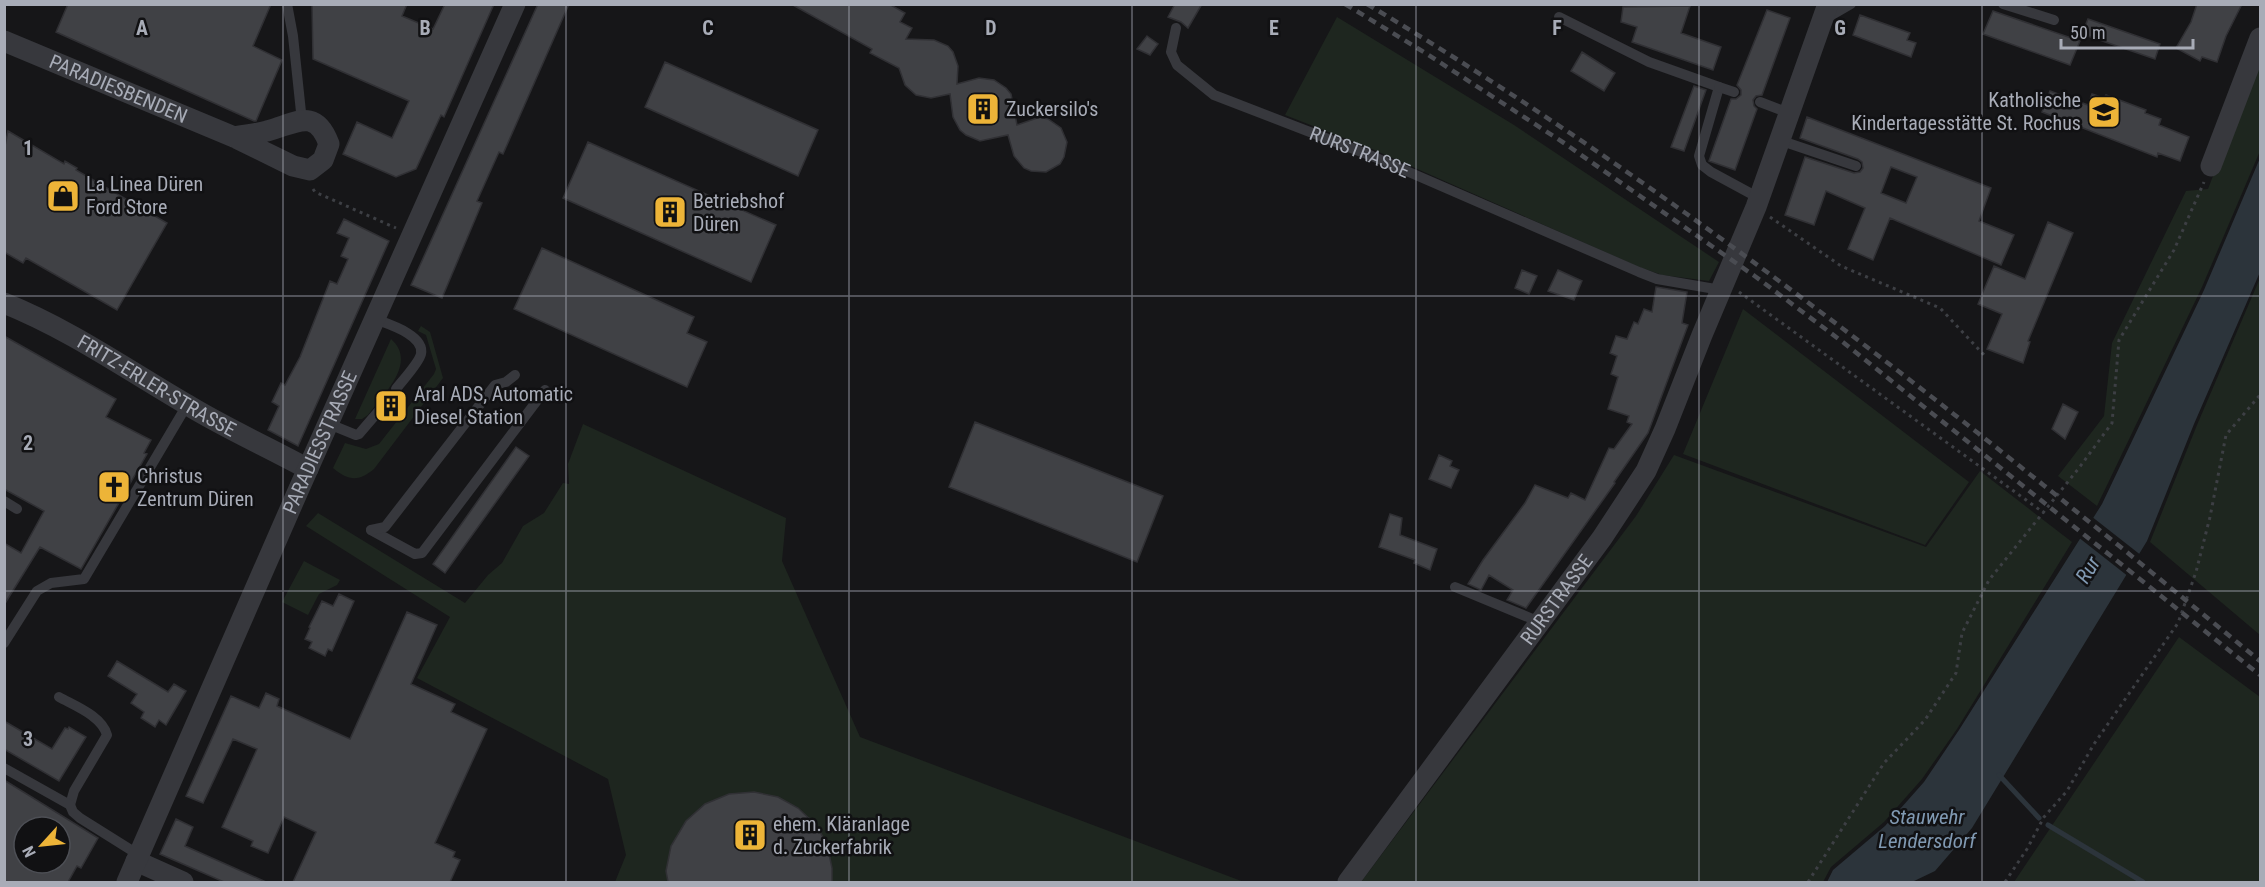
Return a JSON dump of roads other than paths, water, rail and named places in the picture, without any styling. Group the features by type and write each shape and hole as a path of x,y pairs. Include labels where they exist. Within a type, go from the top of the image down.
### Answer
{"street":[{"name":"PARADIESSTRASSE","path":"127,882 515,4"},
{"name":"RURSTRASSE","path":"1348,882 1602,538 1646,471 1757,202 1825,12"},
{"path":"2211,166 2260,38"},
{"name":"PARADIESBENDEN","path":"4,41 234,137 293,166 310,170 323,160 329,144 325,132 313,121 304,120"},
{"path":"234,137 269,131 296,120 304,120"},
{"name":"FRITZ-ERLER-STRASSE","path":"4,303 37,316 139,374 187,405 308,469"},
{"path":"138,858 183,882"}],"lane":[{"path":"287,4 293,36 301,112 304,120"},
{"path":"1825,12 1851,4"},
{"path":"2003,4 2054,20"},
{"path":"1559,17 1649,62 1734,92"},
{"name":"RURSTRASSE","path":"1176,28 1171,52 1177,65 1214,95 1233,104 1372,156 1657,279 1722,286"},
{"path":"1719,87 1699,156 1702,165 1757,202"},
{"path":"1760,102 1789,113"},
{"path":"1779,140 1856,166"},
{"path":"375,319 402,329 412,336 421,348 421,355 396,389"},
{"path":"515,375 495,386 385,527 371,530 415,554 422,553 545,390"},
{"path":"4,643 37,591 51,584 84,579 187,405"},
{"path":"329,423 356,435 383,406"},
{"path":"4,501 17,509"},
{"path":"1455,587 1540,622"},
{"path":"58,697 93,717 104,727 107,735 74,791 70,805"},
{"path":"4,768 70,805 73,812 80,818 138,858"}],"water":[{"name":"Stauwehr Lendersdorf","path":"2260,158 2260,272 2194,424 2147,541 1972,828 1935,871 1912,882 1827,882 1833,870 1885,826 1924,782 2102,504 2204,290"}],"waterway":[{"path":"1999,775 2039,818"},
{"path":"2048,825 2143,882"}],"railway":[{"path":"1345,4 1564,143 1756,277 1844,343 2260,675"},
{"path":"1367,4 1485,77 1714,233 1936,400 2260,661"}],"place":[{"name":"Zuckersilo's","path":"983,109"},
{"name":"Katholische Kindertagesstätte St. Rochus","path":"2104,112"},
{"name":"La Linea Düren Ford Store","path":"63,196"},
{"name":"Betriebshof Düren","path":"670,212"},
{"name":"Aral ADS, Automatic Diesel Station","path":"391,406"},
{"name":"Christus Zentrum Düren","path":"114,487"},
{"name":"ehem. Kläranlage d. Zuckerfabrik","path":"750,835"}],"water label":[{"name":"Rur","path":"2088,570"}]}
